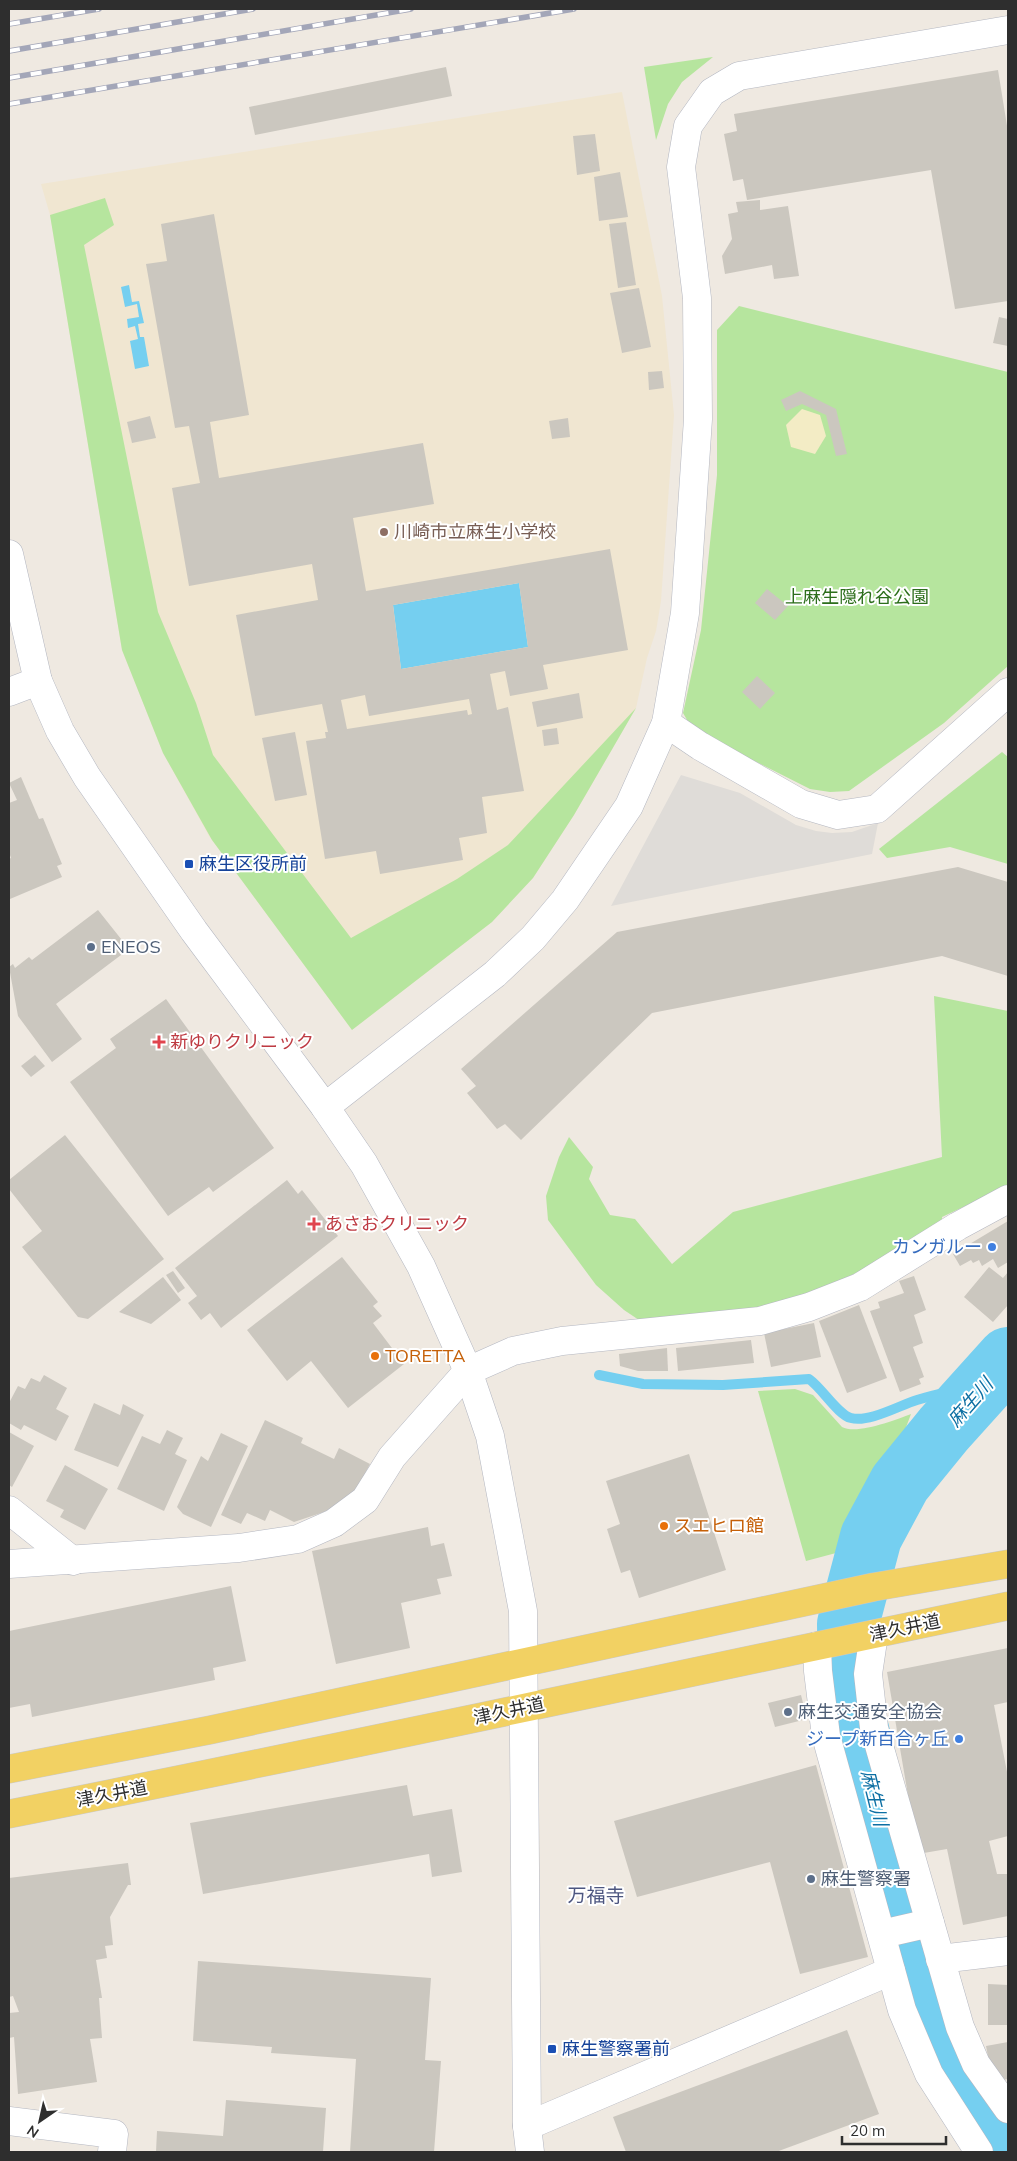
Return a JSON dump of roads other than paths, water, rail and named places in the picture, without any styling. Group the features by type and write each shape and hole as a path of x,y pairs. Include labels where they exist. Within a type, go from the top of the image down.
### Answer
{"main road":[{"path":"9,1768 210,1730 874,1587 1008,1564"},
{"name":"津久井道","path":"9,1814 1008,1606"}],"street":[{"path":"325,1107 495,974 533,938 565,900 629,806 666,723 684,613 698,419 697,298 681,167 688,126 712,92 740,76 1008,30"},
{"path":"9,554 38,681 60,730 87,777 194,931 325,1107 364,1164 421,1266 468,1371 492,1446 522,1610 525,1708 523,1777 527,2126 530,2152"},
{"path":"9,692 38,681"},
{"path":"666,723 700,746 801,804 838,815 877,809 1008,692"},
{"path":"9,1564 239,1548 298,1538 334,1523 365,1500 392,1457 468,1371 513,1351 562,1341 760,1321 809,1308 860,1287 958,1226 1008,1199"},
{"path":"9,1510 73,1561"},
{"path":"871,1634 868,1674 874,1728 926,1924 940,1959 960,2027 976,2064 1008,2110"},
{"path":"824,1644 818,1671 826,1736 887,1933 891,1971 902,2010 929,2074 979,2152"},
{"path":"887,1933 926,1924"},
{"path":"940,1959 1008,1951"},
{"path":"527,2126 891,1971"},
{"path":"9,2121 114,2134 112,2152"}],"water":[{"path":"129,285 132,302 139,301 144,323 138,324 140,337 144,337 149,366 135,369 130,341 138,339 135,326 128,328 127,319 139,317 137,304 125,307 121,287"},
{"path":"519,583 528,647 401,669 393,605"}],"waterway":[{"name":"麻生川","path":"1008,1358 944,1429 900,1483 871,1537 848,1624 849,1693 928,2014 954,2071 990,2112 1008,2140"},
{"path":"599,1375 643,1384 723,1385 809,1379 841,1412 846,1416 858,1419 875,1416 910,1402 985,1383"}],"railway":[{"path":"9,24 99,9"},
{"path":"9,51 253,9"},
{"path":"9,78 411,9"},
{"path":"9,104 574,9"}],"place":[{"name":"川崎市立麻生小学校","path":"384,532"},
{"name":"麻生区役所前","path":"189,864"},
{"name":"ENEOS","path":"91,947"},
{"name":"新ゆりクリニック","path":"159,1042"},
{"name":"あさおクリニック","path":"314,1224"},
{"name":"カンガルー","path":"992,1247"},
{"name":"TORETTA","path":"375,1356"},
{"name":"スエヒロ館","path":"664,1526"},
{"name":"麻生交通安全協会","path":"788,1712"},
{"name":"ジープ新百合ヶ丘","path":"959,1739"},
{"name":"麻生警察署","path":"811,1879"},
{"name":"麻生警察署前","path":"552,2049"}],"district":[{"name":"万福寺","path":"596,1895"}],"park label":[{"name":"上麻生隠れ谷公園","path":"857,597"}]}
